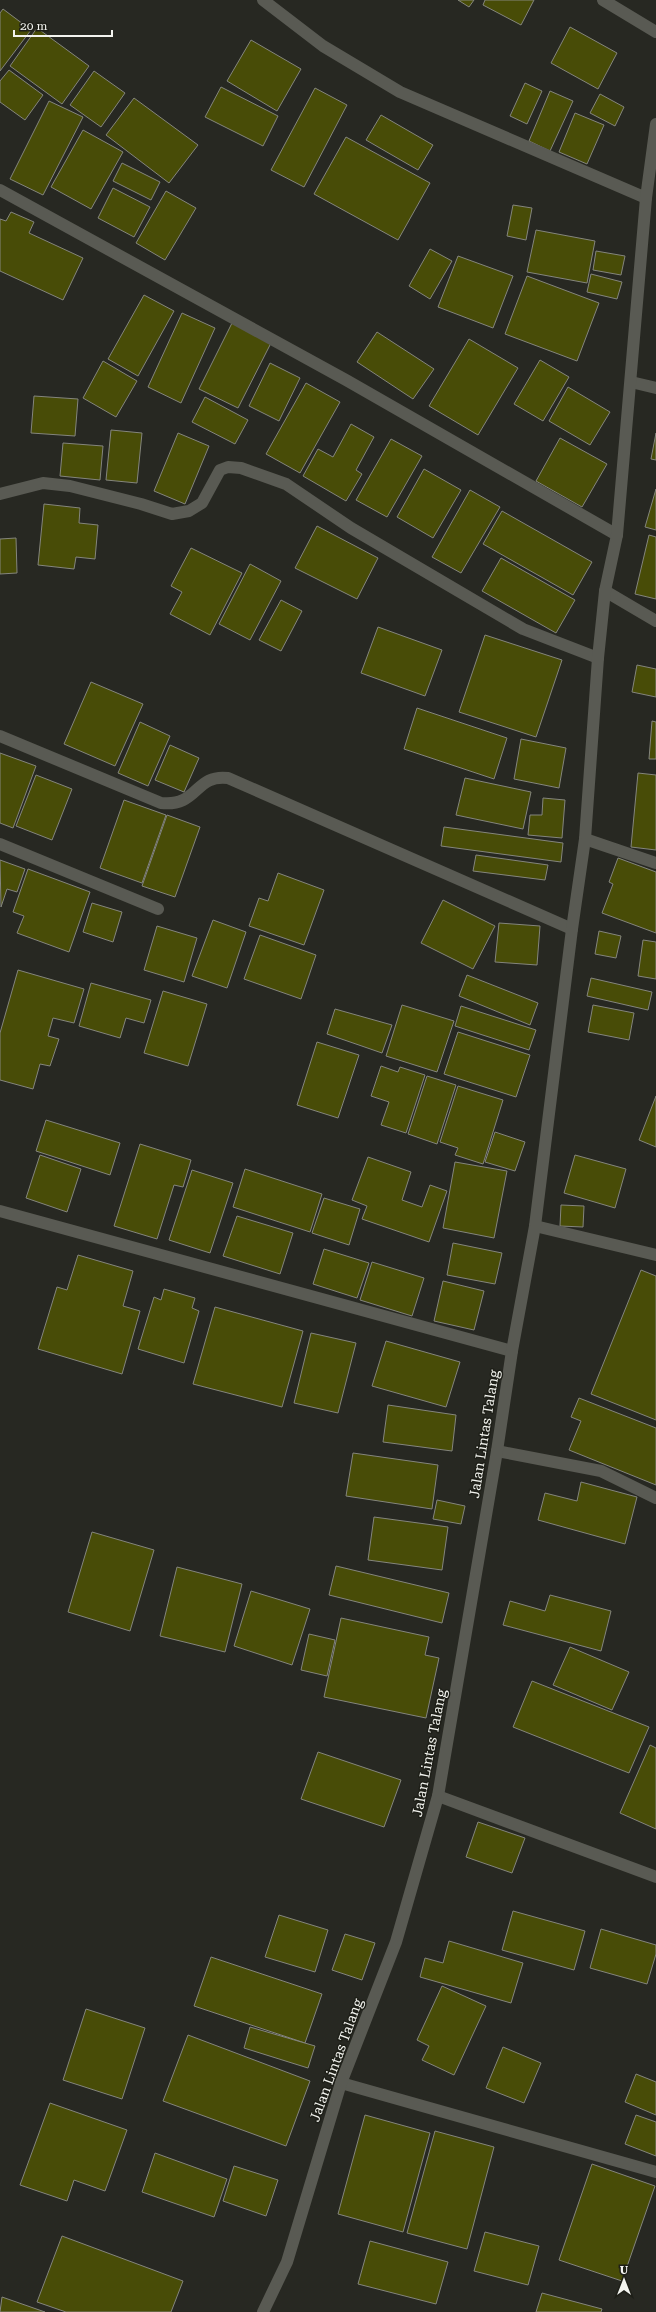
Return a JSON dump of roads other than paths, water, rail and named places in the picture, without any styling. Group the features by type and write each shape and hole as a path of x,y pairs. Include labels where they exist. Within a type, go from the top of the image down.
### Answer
{"street":[{"path":"262,0 323,46 400,92 646,198"},
{"path":"603,0 656,32"},
{"name":"Jalan Lintas Talang","path":"263,2312 287,2262 341,2083 396,1942 438,1796 497,1451 512,1350 535,1226 572,929 585,839 598,658 606,591 618,535 646,198 656,124"},
{"path":"0,190 346,380 618,535"},
{"path":"631,382 656,388"},
{"path":"0,494 43,483 70,486 141,504 172,514 188,511 202,503 220,470 228,467 242,468 286,484 351,528 522,629 598,658"},
{"path":"606,591 656,621"},
{"path":"0,736 161,803 174,804 187,799 207,780 217,777 228,778 572,929"},
{"path":"585,839 656,863"},
{"path":"0,844 158,908"},
{"path":"0,1211 512,1350"},
{"path":"535,1226 656,1255"},
{"path":"497,1451 601,1472 656,1498"},
{"path":"438,1796 656,1877"},
{"path":"341,2083 656,2172"}]}
